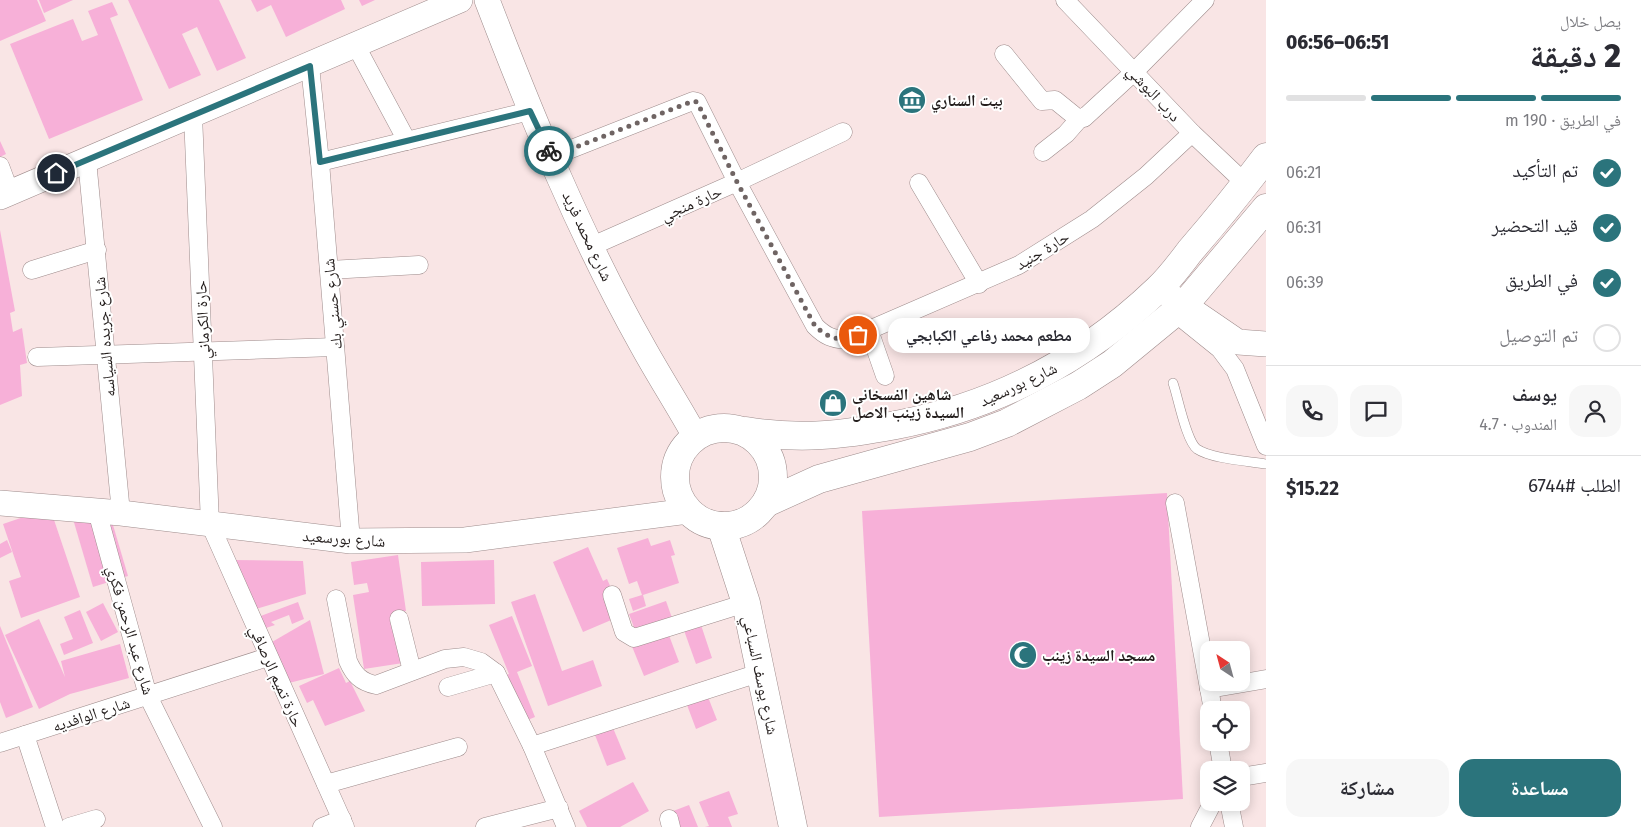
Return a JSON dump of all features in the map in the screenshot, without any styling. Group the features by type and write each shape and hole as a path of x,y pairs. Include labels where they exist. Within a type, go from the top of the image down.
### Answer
{"main road":[{"name":"شارع بورسعيد","path":"746,431 791,437 823,437 904,424 964,408 1041,376 1080,352 1117,325 1159,288 1246,184 1266,157"},
{"name":"شارع بورسعيد","path":"766,503 819,479 932,449 1007,423 1061,396 1112,364 1180,308 1266,208"},
{"path":"720,427 746,431 762,444 772,463 774,484 766,503 747,521 734,526 721,526 698,519 688,511 679,497 674,480 676,464 683,448 695,436 707,430 720,427"},
{"name":"شارع يوسف السباعي","path":"721,526 746,603 793,827"}],"street":[{"path":"0,166 5,195 310,66 460,0"},
{"name":"شارع محمد فريد","path":"487,0 530,111 592,246 642,345 695,436"},
{"name":"درب البوشي","path":"1065,0 1192,133 1246,184"},
{"path":"1043,152 1066,134 1080,118 1084,118 1134,72 1200,2"},
{"path":"356,46 407,141"},
{"path":"1004,54 1042,101 1055,100 1080,118"},
{"name":"شارع حسني بك","path":"310,66 320,162 351,541"},
{"name":"حارة جنيد","path":"551,157 693,101 697,102 701,106 737,182 815,326 823,335 846,340 979,284 1019,265 1092,219 1146,176 1192,133"},
{"path":"320,162 530,111"},
{"name":"حارة الكرماني","path":"193,115 210,524"},
{"name":"حارة منجي","path":"592,246 737,182 843,132"},
{"name":"شارع جريده السياسه","path":"87,160 106,353 109,512"},
{"path":"919,183 979,284"},
{"path":"32,270 97,250"},
{"path":"329,270 419,265"},
{"path":"1159,288 1220,349 1235,369 1266,446"},
{"path":"1180,308 1238,342 1266,344"},
{"path":"869,330 885,376"},
{"path":"37,357 106,353 335,347"},
{"name":"شارع بورسعيد","path":"0,503 109,512 351,541 465,540 688,511"},
{"path":"1175,503 1201,641"},
{"name":"شارع عبد الرحمن فكري","path":"109,512 148,696 213,827"},
{"name":"حارة تميم الرصافي","path":"210,524 343,823"},
{"path":"612,595 624,632 634,638 746,603"},
{"path":"336,599 348,661 358,677 366,683 376,684 445,659 464,657 481,662 496,673 532,746 566,827"},
{"path":"399,619 412,672"},
{"name":"شارع الوافديه","path":"0,743 268,657"},
{"path":"532,746 762,672"},
{"path":"448,686 496,673"},
{"path":"1250,682 1266,679"},
{"path":"25,735 56,827"},
{"path":"326,784 458,747"},
{"path":"1250,776 1266,773"},
{"path":"485,827 559,808"},
{"path":"1200,827 1208,811"},
{"path":"1231,811 1234,827"},
{"path":"69,827 96,819"},
{"path":"322,827 343,823"}],"lane":[{"path":"1174,383 1189,435 1196,448 1208,454 1266,464"}],"building":[{"path":"0,0 37,0 46,21 0,41"},
{"path":"39,0 73,0 44,13"},
{"path":"128,0 219,0 246,58 217,71 197,27 182,34 201,75 169,89"},
{"path":"251,0 341,0 345,9 286,37 271,5 257,12"},
{"path":"359,0 375,0 362,6"},
{"path":"112,2 118,15 110,18 143,100 49,139 10,44 73,19 82,41 98,35 88,11"},
{"path":"0,141 6,154 0,157"},
{"path":"0,230 15,311 10,313 13,332 22,328 27,363 20,365 22,396 0,405"},
{"name":"مسجد السيدة زينب","path":"1167,493 1183,799 879,817 862,511"},
{"path":"50,508 80,597 21,618 9,581 21,577 3,524"},
{"path":"108,508 128,576 93,587 73,519"},
{"path":"648,538 651,546 670,540 675,555 671,556 679,583 643,595 646,606 633,611 629,599 642,595 637,581 629,584 617,548"},
{"path":"7,540 12,552 0,558 0,544"},
{"path":"588,547 603,581 607,579 623,615 583,632 553,562"},
{"path":"398,555 406,611 395,612 403,663 364,669 353,595 369,592 367,583 354,585 351,562"},
{"path":"232,560 303,561 306,594 256,609"},
{"path":"494,560 495,604 422,606 421,562"},
{"path":"535,594 562,671 593,660 602,686 548,706 511,602"},
{"path":"666,601 672,618 635,630 629,614"},
{"path":"298,602 304,619 292,624 289,615 271,622 275,625 263,629 258,617"},
{"path":"103,603 118,632 101,641 86,612"},
{"path":"80,610 93,643 64,655 60,644 73,639 64,617"},
{"path":"512,616 532,666 517,672 535,717 518,724 499,678 509,674 489,625"},
{"path":"698,616 712,658 696,664 681,622"},
{"path":"39,619 65,677 61,661 120,644 129,678 70,694 39,709 5,635"},
{"path":"310,620 324,674 289,683 272,642"},
{"path":"0,626 33,707 6,718 0,702"},
{"path":"667,630 679,662 644,676 631,644"},
{"path":"339,668 346,683 350,681 365,711 325,726 313,700 307,703 299,686"},
{"path":"708,697 717,720 696,729 687,705"},
{"path":"613,728 626,759 607,766 595,735"},
{"path":"633,782 649,811 620,827 587,827 579,811"},
{"path":"729,791 738,814 728,817 732,827 705,827 709,826 699,802"},
{"path":"689,805 698,827 674,827 668,813"}],"way so far":[{"path":"549,151 551,157 693,101 697,102 701,106 737,182 808,316 823,335 846,340 858,335"}],"place":[{"name":"بيت السناري","path":"912,100"},
{"name":"مطعم محمد رفاعي الكبابجي","path":"858,335"},
{"name":"شاهين الفسخانى السيدة زينب الاصل","path":"833,403"},
{"name":"مسجد السيدة زينب","path":"1023,655"}],"route":[{"path":"56,173 310,66 320,162 530,111 549,151"}]}
